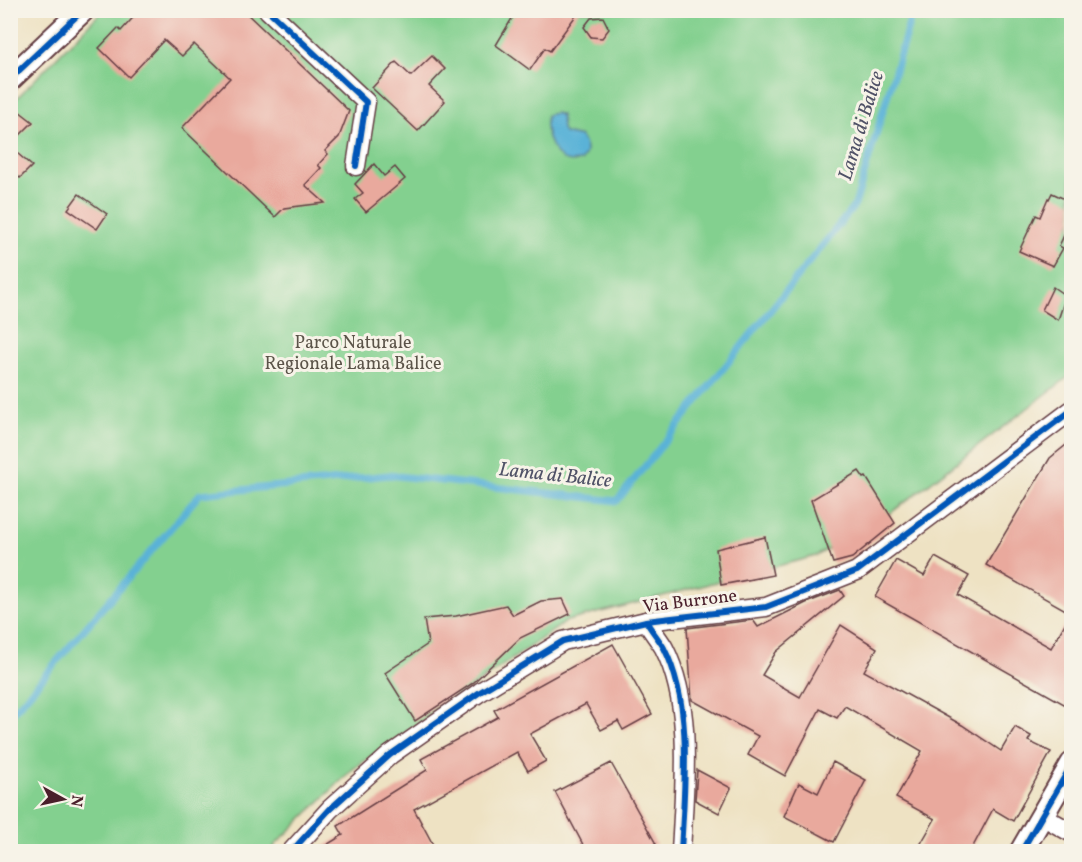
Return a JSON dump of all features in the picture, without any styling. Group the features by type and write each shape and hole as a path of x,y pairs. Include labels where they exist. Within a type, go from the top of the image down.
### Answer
{"street":[{"path":"10,79 83,10"},
{"path":"268,10 366,102 356,166"},
{"name":"Via Burrone","path":"291,852 330,809 390,755 480,692 563,641 646,621 766,607 857,571 1071,410"},
{"path":"646,621 664,648 678,688 684,731 685,769 681,852"},
{"path":"1021,852 1071,764"},
{"path":"1042,816 1071,833"}],"green space":[{"name":"Parco Naturale Regionale Lama Balice","path":"102,11 1071,11 1071,375 888,515 816,556 567,621 353,769 274,846 276,851 11,851 10,105"}],"water":[{"path":"555,113 561,115 564,133 581,137 583,140 586,152 581,161 564,160 551,145 546,121 547,115"}],"building":[{"path":"140,10 243,10 349,111 339,137 325,151 328,154 318,165 321,168 305,185 325,203 284,208 275,217 182,128 230,78 194,44 182,56 164,40 129,77 99,48 118,28 121,31"},
{"path":"517,10 580,10 550,51 545,48 530,70 496,45"},
{"path":"603,17 609,29 602,38 591,37 584,27 591,18"},
{"path":"432,56 445,69 429,86 445,101 418,131 372,88 396,62 411,76"},
{"path":"10,104 33,122 10,145"},
{"path":"10,147 32,166 20,178 10,171"},
{"path":"374,164 384,176 395,167 405,179 366,212 355,199 363,193 355,184"},
{"path":"1052,193 1071,202 1071,221 1059,246 1063,248 1053,266 1019,251 1036,215 1040,217"},
{"path":"79,194 107,214 97,229 68,209"},
{"path":"1053,287 1066,296 1058,320 1042,310"},
{"path":"1071,441 1071,613 986,565 1050,458"},
{"path":"859,471 864,478 866,477 895,523 852,558 833,563 811,500"},
{"path":"765,537 773,575 721,585 716,549"},
{"path":"935,557 969,576 958,595 1051,648 1071,613 1071,708 875,597 896,560 924,576"},
{"path":"840,590 844,596 776,652 762,675 800,697 841,625 877,648 864,671 962,725 1001,751 1015,727 1031,736 1028,741 1051,752 1013,821 993,809 970,852 916,852 935,819 896,798 922,751 845,706 837,718 820,709 785,776 748,755 758,736 692,700 687,628 753,620 758,627 806,603"},
{"path":"563,599 570,614 520,638 473,683 415,721 385,673 428,644 424,619 456,616 506,605 513,615 541,601"},
{"path":"613,644 652,714 623,730 618,721 601,730 586,704 530,734 546,761 528,771 517,752 414,809 437,852 315,852 343,835 338,826 427,770 421,759 498,717 494,710"},
{"path":"833,762 866,780 834,842 784,816 799,783 818,793"},
{"path":"611,763 656,844 638,852 587,852 555,792"},
{"path":"697,770 731,788 719,813 695,800"}],"waterway":[{"name":"Lama di Balice","path":"10,716 200,494 389,475 617,501 855,205 913,10"}],"cycle path":[{"path":"10,79 83,10"},
{"path":"268,10 366,102 356,166"},
{"path":"291,852 330,809 390,755 480,692 563,641 646,621 766,607 857,571 1072,410"},
{"path":"646,621 664,648 680,696 685,748 681,852"},
{"path":"1021,852 1072,764"}]}
